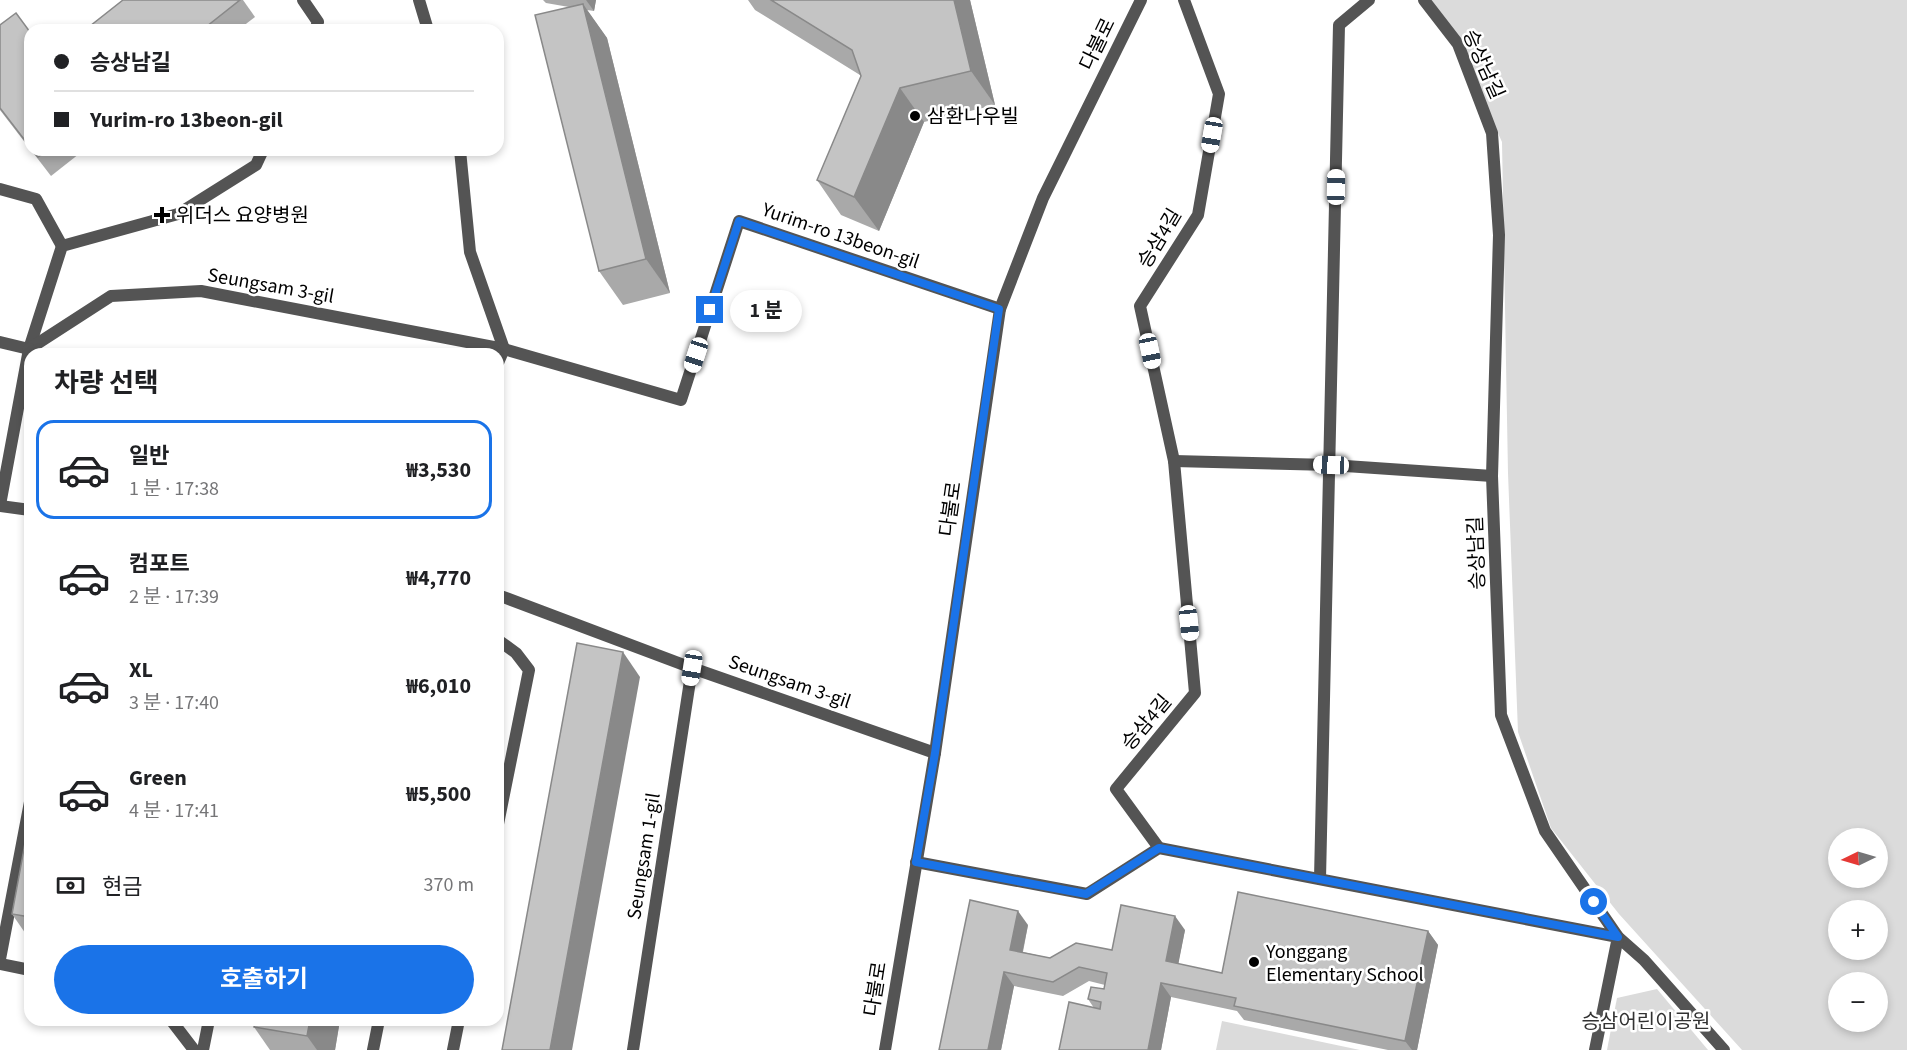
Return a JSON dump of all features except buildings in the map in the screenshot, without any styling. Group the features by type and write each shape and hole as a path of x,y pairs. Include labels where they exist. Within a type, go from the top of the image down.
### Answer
{"street":[{"path":"303,0 317,24"},
{"path":"419,0 426,24"},
{"name":"다불로","path":"885,1050 935,753 999,309 1042,198 1141,0"},
{"name":"승삼4길","path":"1159,848 1116,789 1195,693 1174,461 1140,306 1198,215 1219,94 1184,0"},
{"path":"1320,879 1339,25 1369,0"},
{"name":"승상남길","path":"1424,0 1458,44 1492,133 1499,235 1492,476 1502,715 1545,831 1618,937 1644,960 1724,1050"},
{"path":"62,246 178,214 256,165 260,156"},
{"path":"461,156 470,252 504,348"},
{"path":"0,189 36,199 62,246 29,348"},
{"name":"Yurim-ro 13beon-gil","path":"504,349 681,400 739,221 999,309"},
{"name":"Seungsam 3-gil","path":"31,348 111,296 201,291 499,348"},
{"path":"0,342 25,348"},
{"path":"24,376 0,506 24,509"},
{"path":"1174,461 1331,465 1492,476"},
{"name":"Seungsam 3-gil","path":"504,597 692,668 935,753"},
{"path":"504,644 516,653 529,670 504,794"},
{"name":"Seungsam 1-gil","path":"633,1050 692,668"},
{"path":"0,959 24,833"},
{"path":"916,862 1086,894 1159,848 1618,937 1595,1050"},
{"path":"0,964 24,969"},
{"path":"176,1026 194,1050"},
{"path":"203,1050 208,1026"},
{"path":"373,1050 378,1026"},
{"path":"453,1050 458,1026"}],"green space":[{"path":"1426,0 1907,0 1907,1050 1742,1050 1619,914 1551,828 1518,732 1508,473 1502,142 1458,44"},
{"name":"승삼어린이공원","path":"1657,989 1708,1050 1607,1050 1617,998"},
{"path":"1222,1021 1360,1050 1216,1050"}],"place":[{"name":"삼환나우빌","path":"915,116"},
{"name":"위더스 요양병원","path":"162,215"},
{"name":"Yonggang Elementary School","path":"1254,962"}],"route":[{"path":"710,310 739,221 999,309 935,753 916,862 1086,894 1159,848 1618,937 1594,902"}]}
